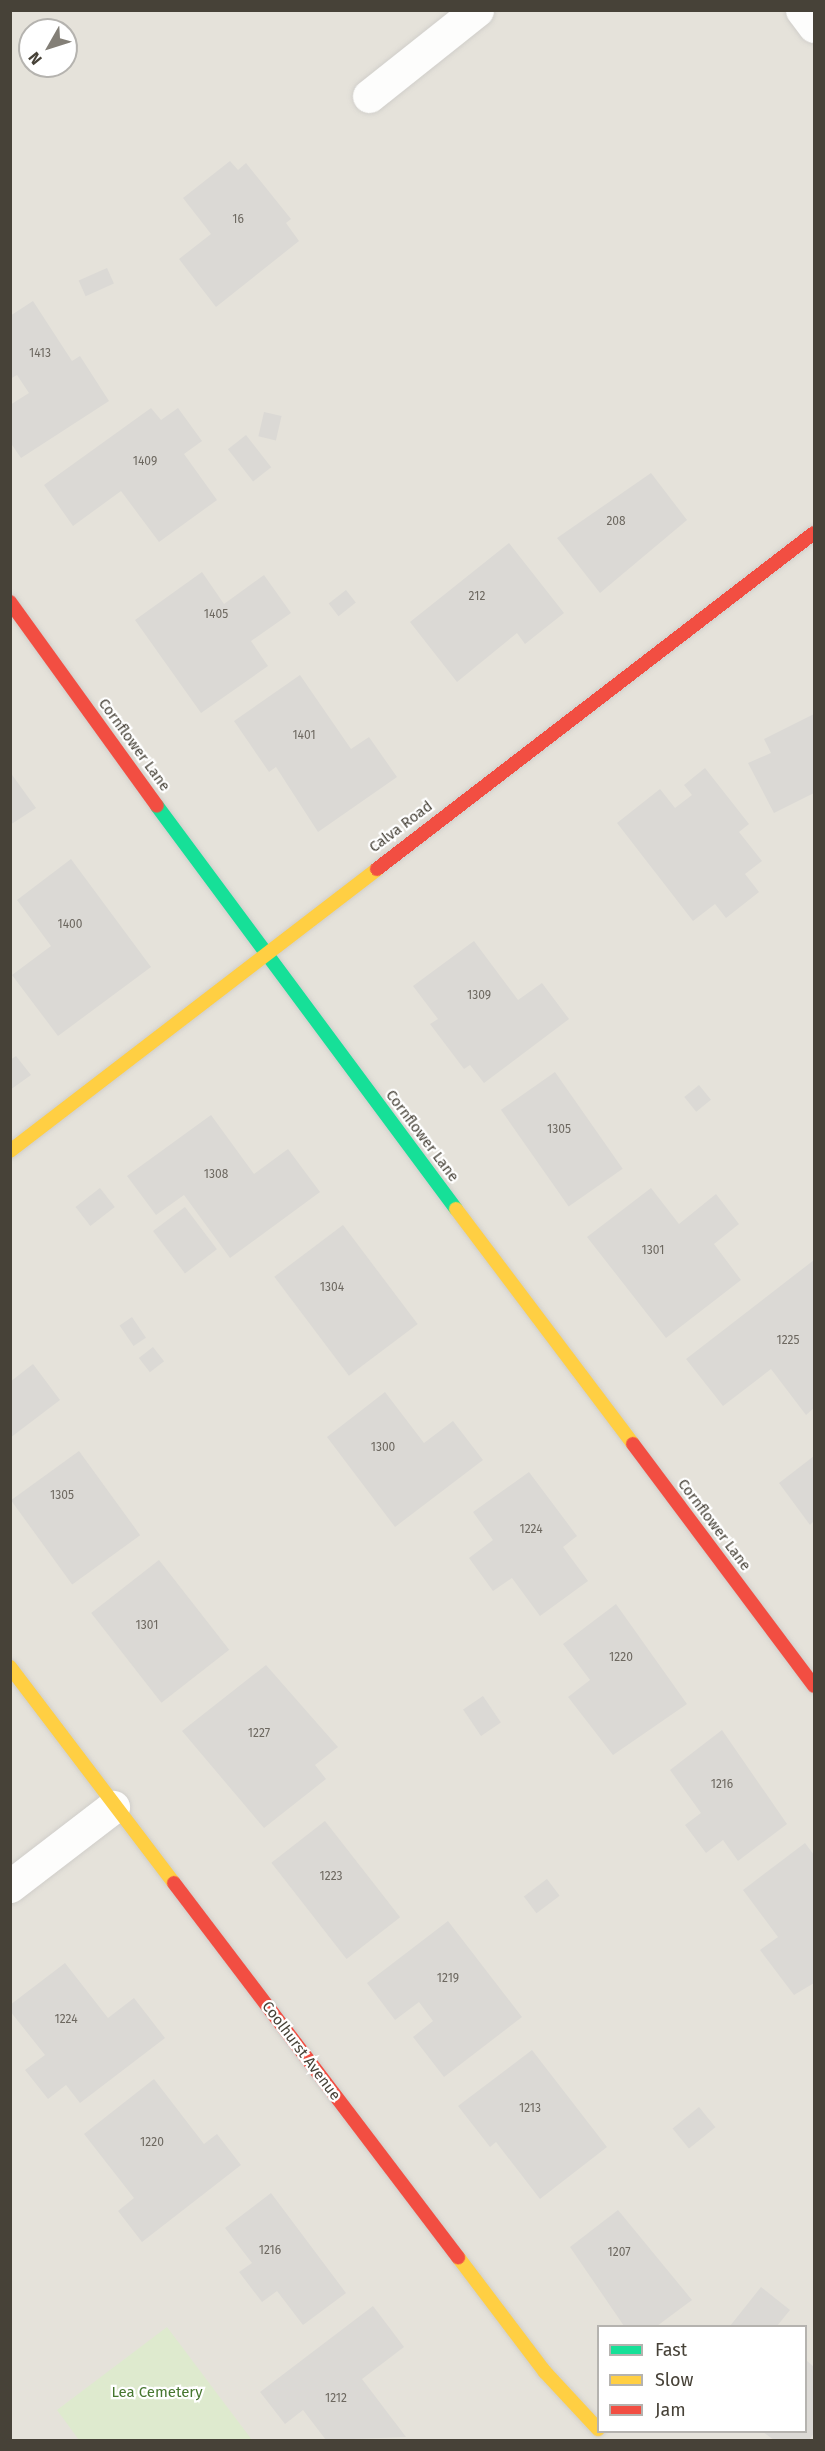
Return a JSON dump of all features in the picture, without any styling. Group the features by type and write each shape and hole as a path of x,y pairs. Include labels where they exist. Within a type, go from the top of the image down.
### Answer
{"street":[{"path":"369,96 477,10"},
{"path":"802,10 814,26"},
{"name":"Calva Road","path":"10,1151 264,952 814,533"},
{"name":"Cornflower Lane","path":"10,602 264,952 814,1686"},
{"name":"Coolhurst Avenue","path":"10,1666 113,1808 545,2372 597,2427"},
{"path":"10,1886 113,1808"}],"shaded area":[{"path":"11,11 814,11 814,2440 11,2440"}],"green space":[{"name":"Lea Cemetery","path":"167,2327 252,2440 79,2440 57,2410"}],"building":[{"path":"230,161 238,170 246,163 291,219 286,223 299,241 216,307 179,259 211,234 183,198"},
{"path":"107,268 114,284 86,296 79,281"},
{"path":"33,301 72,361 80,356 109,401 21,458 10,442 10,405 29,393 17,375 10,379 10,316"},
{"path":"151,408 161,420 178,408 202,441 184,454 217,500 159,542 121,491 73,526 44,485"},
{"path":"264,412 282,416 276,440 258,436"},
{"path":"246,435 271,467 253,481 228,449"},
{"path":"651,473 687,520 600,593 557,538"},
{"path":"509,543 564,613 525,644 517,633 457,682 410,622"},
{"path":"202,572 224,604 264,575 291,613 251,641 268,666 201,713 135,620"},
{"path":"346,590 356,603 339,616 329,604"},
{"path":"300,675 351,749 369,737 397,777 318,832 276,767 269,772 234,721"},
{"path":"814,714 814,793 774,813 748,763 771,753 764,739"},
{"path":"705,768 749,824 739,832 762,861 745,874 759,892 726,918 715,904 693,921 617,823 660,789 675,808 692,795 684,785"},
{"path":"10,772 36,808 10,825"},
{"path":"71,859 151,967 58,1036 12,975 51,946 17,900"},
{"path":"474,941 518,1000 542,983 569,1019 484,1083 470,1065 464,1069 430,1024 438,1019 413,986"},
{"path":"16,1056 31,1075 10,1090 10,1060"},
{"path":"555,1072 623,1169 569,1207 501,1110"},
{"path":"699,1085 711,1100 696,1112 684,1097"},
{"path":"211,1115 254,1174 288,1149 320,1192 230,1258 184,1195 156,1215 127,1176"},
{"path":"100,1188 115,1207 90,1226 76,1207"},
{"path":"651,1188 679,1224 716,1194 739,1224 714,1244 741,1280 666,1338 587,1237"},
{"path":"185,1207 217,1249 185,1273 153,1231"},
{"path":"343,1225 418,1324 349,1376 274,1277"},
{"path":"814,1260 814,1408 806,1415 771,1369 723,1406 686,1359"},
{"path":"132,1317 146,1338 134,1346 120,1325"},
{"path":"153,1347 164,1361 150,1372 139,1358"},
{"path":"33,1364 60,1400 10,1438 10,1382"},
{"path":"385,1392 424,1443 453,1421 483,1460 395,1527 327,1437"},
{"path":"79,1451 140,1535 72,1585 11,1500"},
{"path":"814,1456 814,1521 810,1525 779,1483"},
{"path":"529,1472 577,1536 563,1547 588,1581 540,1616 512,1578 493,1591 469,1558 493,1540 473,1512"},
{"path":"159,1560 229,1650 161,1703 91,1613"},
{"path":"616,1604 687,1704 613,1755 568,1697 590,1680 563,1644"},
{"path":"266,1665 338,1747 315,1765 326,1779 264,1828 182,1731"},
{"path":"483,1696 501,1723 481,1736 463,1709"},
{"path":"722,1730 787,1824 738,1861 723,1840 706,1853 685,1825 701,1813 670,1770"},
{"path":"325,1821 400,1917 347,1959 271,1863"},
{"path":"805,1843 814,1855 814,1983 794,1995 760,1950 778,1937 743,1890"},
{"path":"547,1879 560,1896 536,1913 524,1896"},
{"path":"448,1921 522,2017 444,2077 413,2037 433,2021 419,2002 395,2020 367,1983"},
{"path":"65,1963 108,2018 134,1998 165,2038 80,2103 66,2085 48,2099 25,2070 45,2055 10,2011 10,2005"},
{"path":"532,2050 607,2147 540,2199 496,2142 490,2147 458,2106"},
{"path":"154,2079 204,2144 217,2134 241,2165 142,2242 118,2211 134,2198 84,2134"},
{"path":"699,2107 715,2127 689,2149 673,2128"},
{"path":"271,2193 346,2293 303,2325 277,2291 262,2302 239,2272 252,2263 225,2228"},
{"path":"618,2210 692,2300 658,2325 623,2325 570,2247"},
{"path":"761,2287 790,2310 778,2325 731,2325"},
{"path":"373,2306 404,2347 362,2379 406,2437 326,2440 303,2410 285,2424 260,2392"},
{"path":"807,2361 814,2367 814,2433 809,2440 774,2440 764,2433 807,2433"}],"traffic: fast":[{"path":"157,806 456,1209"}],"traffic: slow":[{"path":"10,1151 377,869"},
{"path":"456,1209 633,1444"},
{"path":"10,1667 174,1883"},
{"path":"458,2257 545,2372 597,2428"}],"traffic: jam":[{"path":"377,869 814,533"},
{"path":"10,602 157,806"},
{"path":"633,1444 814,1686"},
{"path":"174,1883 458,2257"}]}
